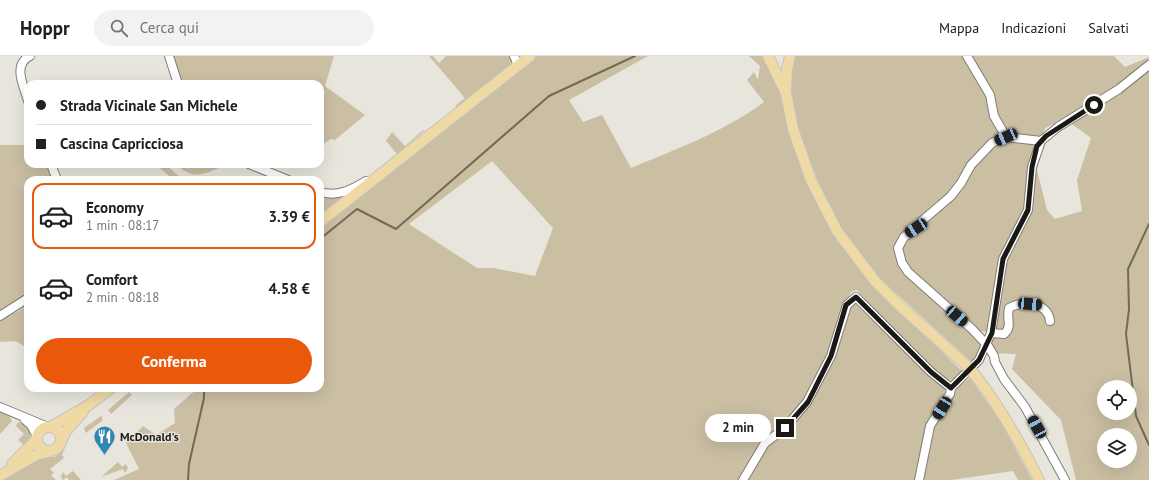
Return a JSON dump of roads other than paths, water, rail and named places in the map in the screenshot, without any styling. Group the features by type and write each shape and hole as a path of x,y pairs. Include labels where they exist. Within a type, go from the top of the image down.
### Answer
{"main road":[{"path":"324,219 391,166 516,60 528,56"},
{"path":"768,56 786,93"},
{"path":"790,56 787,69 786,93 793,129 811,180 837,231 876,281 898,305 976,376 1019,438 1038,480"},
{"path":"1,475 38,454 56,449 66,432 89,406 106,392"},
{"path":"1,475 37,438 41,430 89,406"},
{"path":"49,427 58,432 61,441"},
{"path":"37,438 41,448 47,452"}],"street":[{"path":"169,56 177,80"},
{"path":"966,56 990,95 994,116 1006,137"},
{"path":"24,84 20,69 25,57"},
{"path":"919,480 930,426 950,394 951,388 979,360 992,333 1003,259 1028,210 1032,167 1041,141 1058,127 1119,89 1149,65"},
{"path":"1041,141 1006,137 992,143 972,165 961,183 950,196 916,228 904,237 898,248 902,263 908,272 972,329 994,356 995,362 1004,379 1014,390 1032,418 1065,480"},
{"path":"324,193 343,193 391,166"},
{"path":"259,168 278,176"},
{"path":"273,174 277,176"},
{"path":"743,480 765,443 785,428 808,402 831,356 846,305 856,297 931,372 951,388"},
{"path":"0,316 24,301"},
{"path":"992,333 1004,334 1008,332 1010,325 1007,314 1009,308 1014,305 1038,305 1045,308 1049,313 1050,320"},
{"path":"0,407 49,427"},
{"path":"19,416 31,425 37,438"}],"waterway":[{"path":"324,236 357,209 396,229 549,96 635,56"},
{"path":"1149,224 1128,269 1129,309 1126,334 1136,416 1149,445"},
{"path":"188,480 189,464 204,398 204,392"}],"place":[{"name":"McDonald's","path":"104,456"}]}
